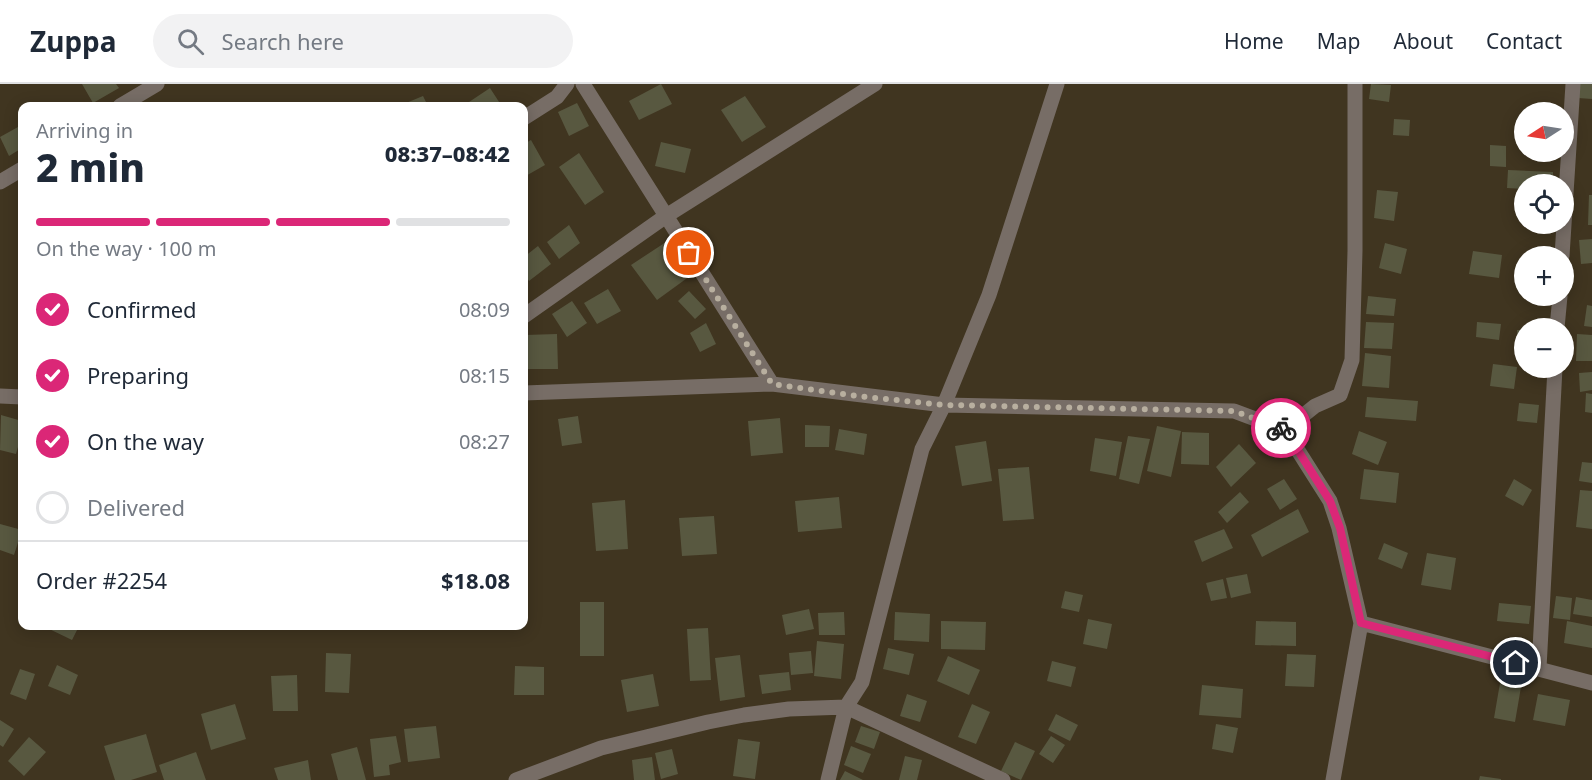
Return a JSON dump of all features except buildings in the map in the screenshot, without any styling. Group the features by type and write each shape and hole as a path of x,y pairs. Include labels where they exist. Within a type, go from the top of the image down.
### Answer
{"street":[{"path":"127,102 157,84"},
{"path":"528,116 558,97 567,84"},
{"path":"583,84 772,384"},
{"path":"528,313 666,216 875,84"},
{"path":"828,780 846,707 862,682 922,449 944,405 989,296 1057,84"},
{"path":"1285,430 1316,406 1340,395 1352,360 1355,251 1355,84"},
{"path":"1563,246 1573,84"},
{"path":"0,182 18,171"},
{"path":"1539,668 1554,378"},
{"path":"528,393 772,384 944,405 1234,411 1285,430 1330,501 1340,528 1361,623 1333,780"},
{"path":"0,396 18,397"},
{"path":"1361,623 1592,683"},
{"path":"516,780 601,748 708,722 789,709 846,707 1003,780"}],"way so far":[{"path":"689,253 772,384 944,405 1234,411 1281,428"}],"route":[{"path":"1281,428 1285,430 1330,501 1340,528 1361,623 1516,663"}]}
